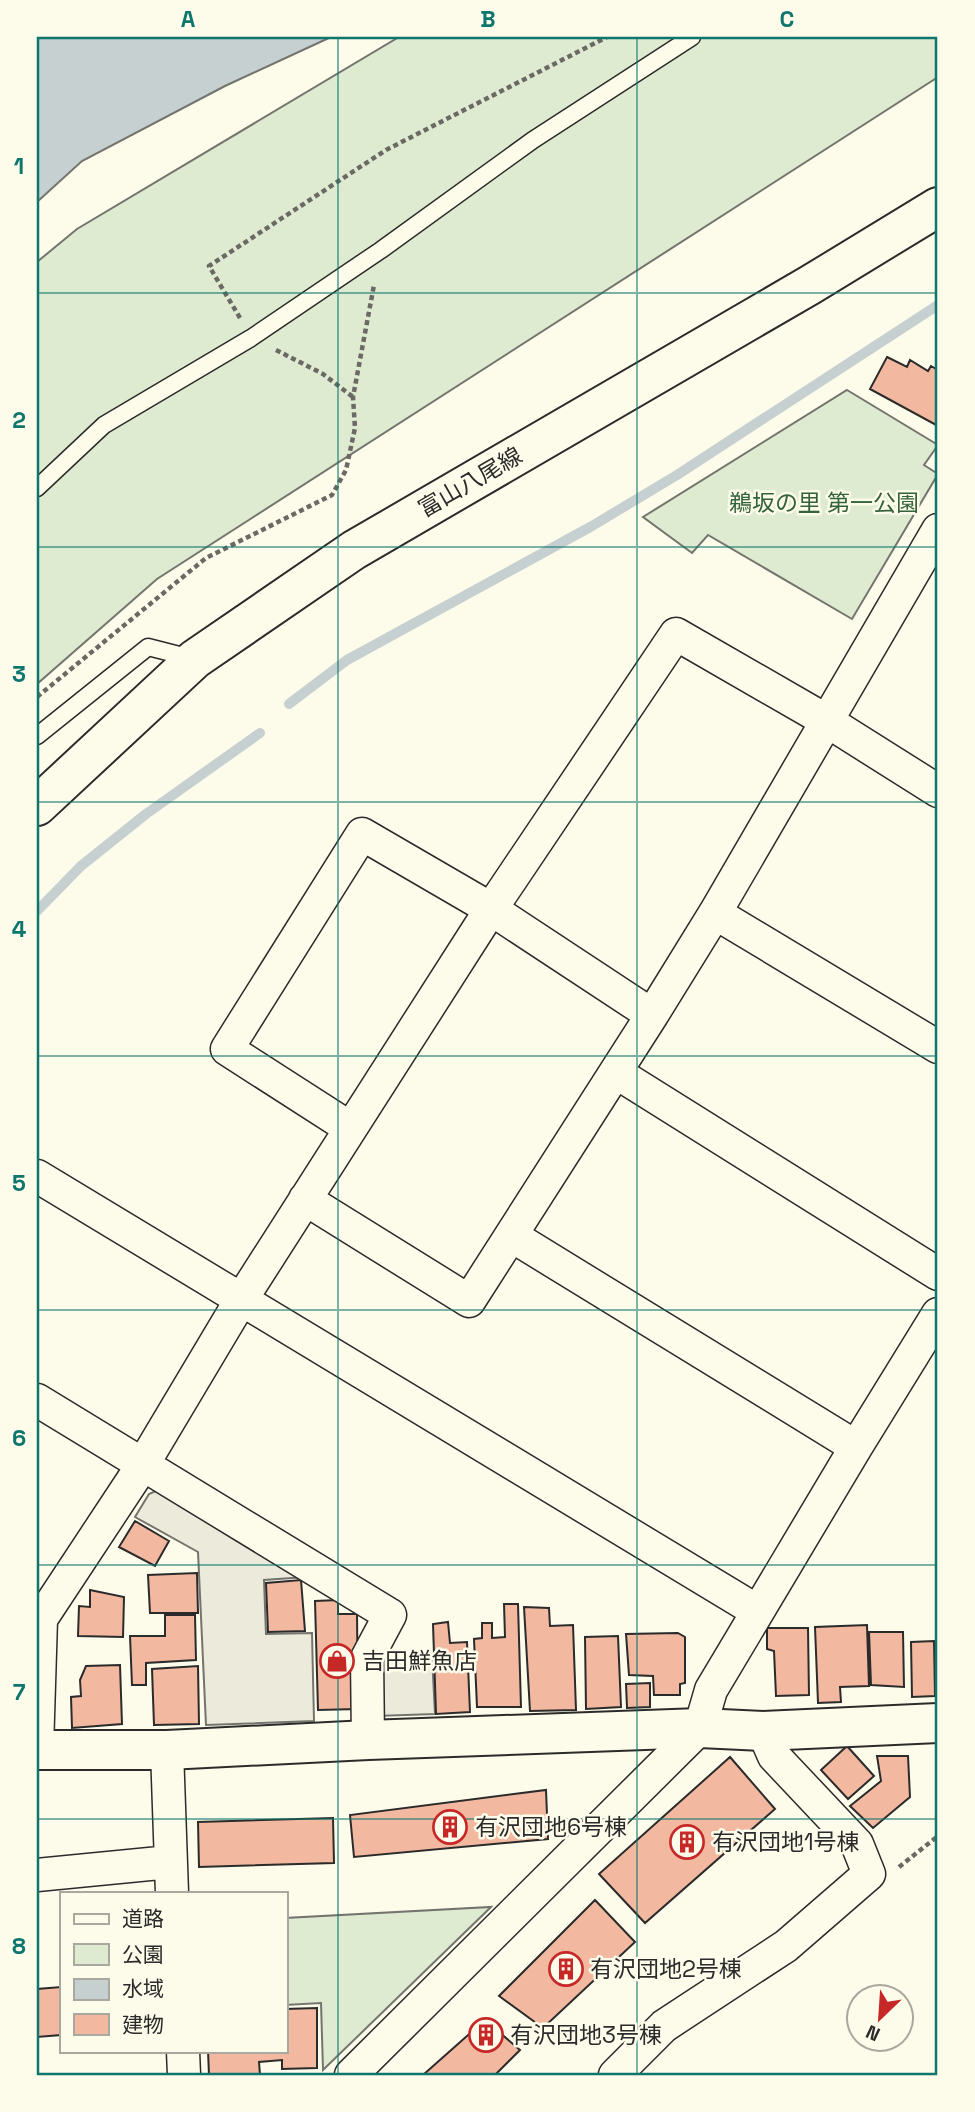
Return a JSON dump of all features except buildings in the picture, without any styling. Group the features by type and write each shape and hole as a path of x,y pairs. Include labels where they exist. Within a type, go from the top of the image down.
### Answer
{"main road":[{"name":"富山八尾線","path":"37,806 195,659 354,550 810,285 938,207"},
{"path":"37,1749 167,1750 700,1728 763,1731 938,1723"}],"street":[{"path":"305,1199 469,1301 617,1073 715,913 938,530"},
{"path":"37,1749 39,1618 142,1466 241,1300 491,909 676,634 827,721 938,791"},
{"path":"350,1128 227,1049 362,834 491,909 652,1015"},
{"path":"715,913 938,1047"},
{"path":"617,1073 938,1274"},
{"path":"37,1176 757,1611"},
{"path":"512,1236 856,1447"},
{"path":"351,2075 700,1728 711,1690 938,1314"},
{"path":"37,1400 390,1615 367,1658 368,1740"},
{"path":"615,2075 664,2026 786,1946 869,1874 857,1844 774,1756 763,1731"},
{"path":"167,1750 172,1892"},
{"path":"37,1875 170,1862"},
{"path":"183,2052 184,2075"}],"lane":[{"path":"37,488 104,425 251,338 381,250 533,140 692,37"},
{"path":"37,736 148,647 195,659"}],"path":[{"path":"353,397 323,374 251,338 209,266 386,150 607,37"},
{"path":"37,697 206,558 332,495 346,470 355,428 353,397 381,250"},
{"path":"869,1874 891,1874 938,1836"}],"green space":[{"path":"399,37 938,37 938,77 157,579 37,684 37,262 77,229"},
{"name":"鵜坂の里 第一公園","path":"847,390 938,445 924,465 938,474 852,619 708,535 692,553 643,517"},
{"path":"491,1907 323,2070 321,2003 287,2005 287,1918"}],"shaded area":[{"path":"158,1490 307,1577 264,1580 266,1634 312,1633 314,1721 206,1725 198,1552 135,1517 149,1494"},
{"path":"432,1657 435,1714 375,1716 372,1659"}],"water":[{"path":"37,37 331,37 225,86 82,161 37,202"}],"waterway":[{"path":"289,704 347,660 592,526 677,475 938,305"},
{"path":"37,911 81,866 146,814 260,733"}],"place":[{"name":"吉田鮮魚店","path":"337,1661"},
{"name":"有沢団地6号棟","path":"450,1827"},
{"name":"有沢団地1号棟","path":"687,1842"},
{"name":"有沢団地2号棟","path":"566,1969"},
{"name":"有沢団地3号棟","path":"486,2035"}]}
